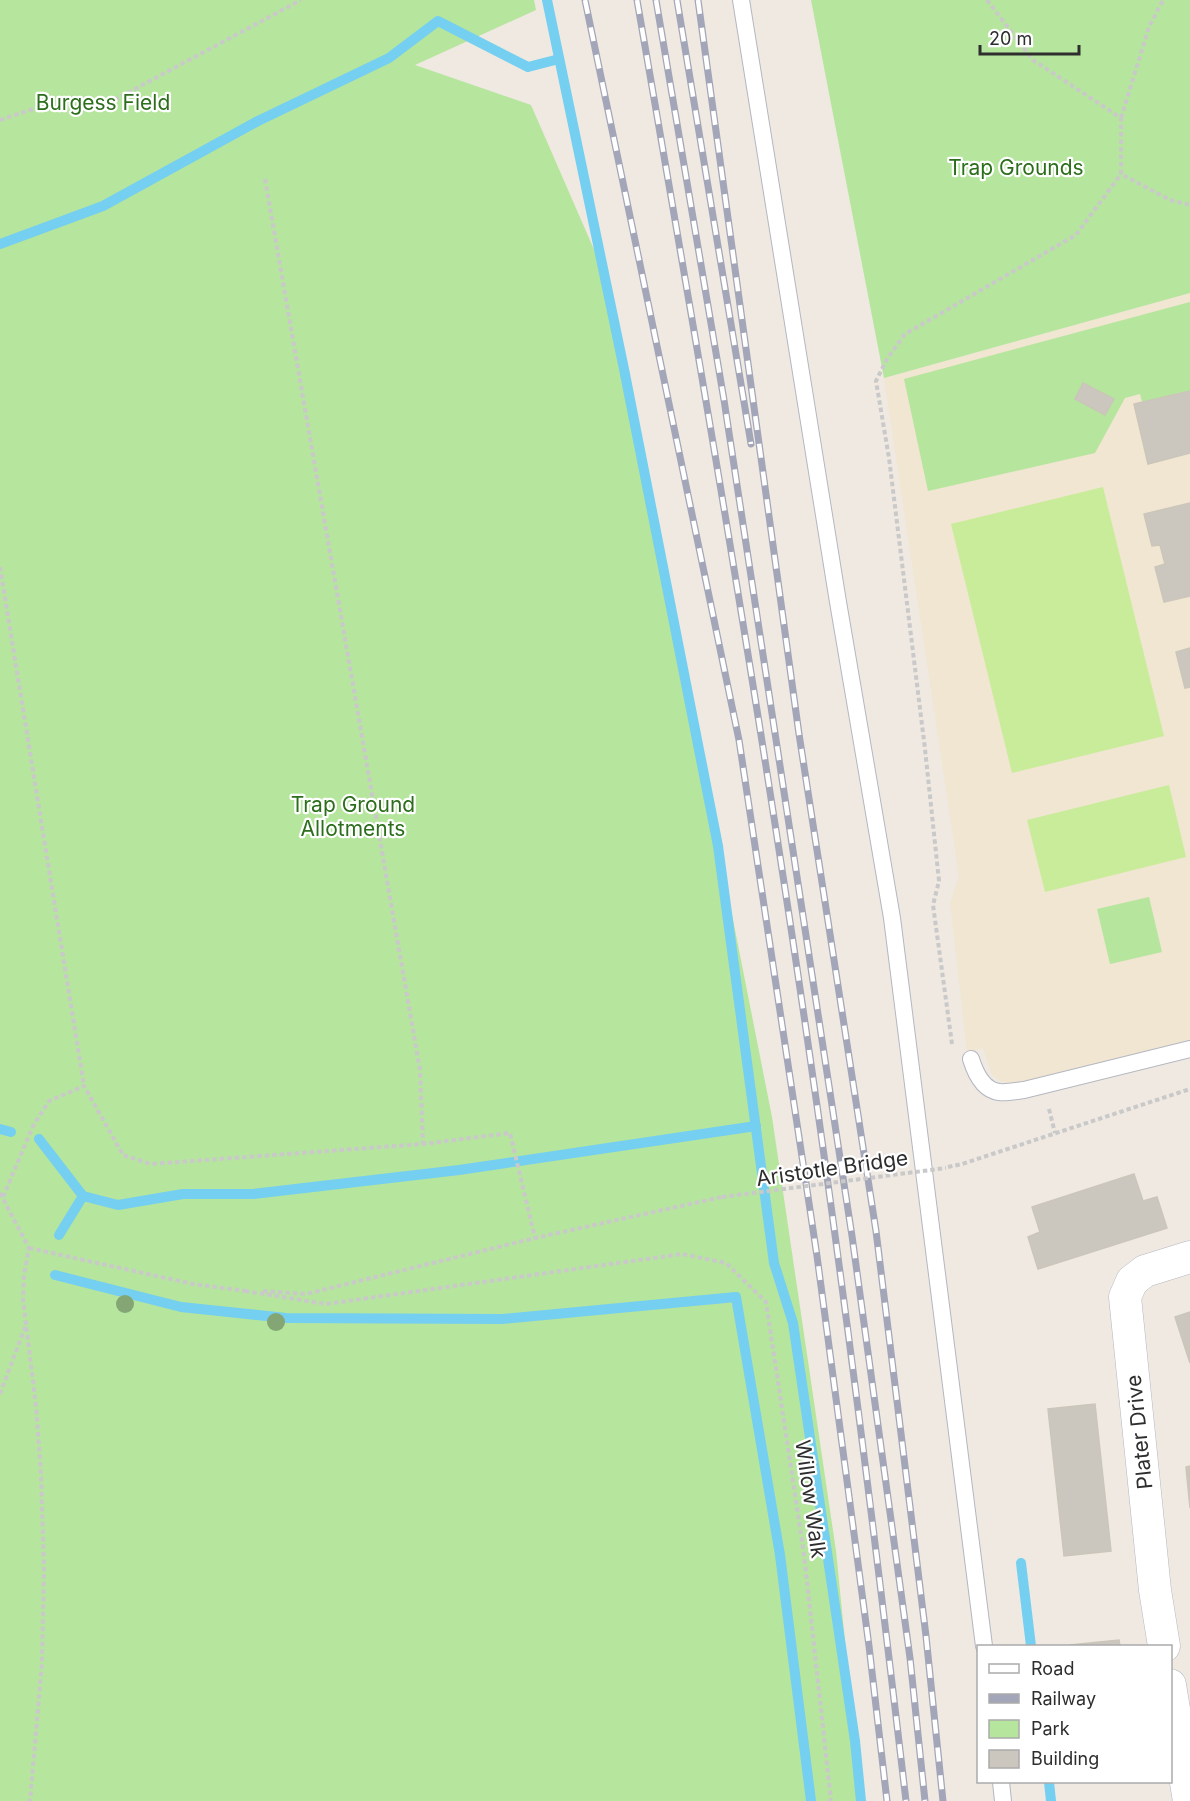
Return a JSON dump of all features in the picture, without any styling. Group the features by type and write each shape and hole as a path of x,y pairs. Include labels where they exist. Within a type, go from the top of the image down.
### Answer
{"street":[{"name":"Plater Drive","path":"1164,1645 1155,1590 1125,1297 1132,1281 1145,1271 1190,1257"},
{"path":"1172,1697 1189,1801"}],"lane":[{"path":"741,0 836,590 892,918 984,1645"},
{"path":"971,1059 980,1078 990,1089 999,1092 1024,1090 1190,1049"},
{"path":"1001,1783 1003,1801"}],"path":[{"path":"0,120 66,98 105,105 302,0"},
{"path":"987,0 1033,60 1121,118"},
{"path":"971,1059 954,1060 933,905 939,881 925,749 889,458 876,381 905,334 1076,235 1121,174 1121,118 1149,27 1162,0"},
{"path":"1121,174 1170,200 1190,205"},
{"path":"265,179 420,1070 423,1144"},
{"path":"0,567 84,1086 123,1155 151,1164 423,1144 510,1133 535,1238"},
{"path":"30,1801 42,1663 44,1569 41,1474 23,1299 24,1275 29,1248 1,1195 33,1126 49,1101 84,1086"},
{"name":"Aristotle Bridge","path":"245,1291 306,1294 535,1238 722,1197 946,1168 1190,1089"},
{"path":"29,1248 193,1284 245,1291"},
{"name":"Willow Walk","path":"245,1291 326,1304 682,1254 726,1263 766,1302 804,1554 831,1801"},
{"path":"0,1394 27,1322"}],"shaded area":[{"path":"1190,293 1190,1041 1015,1083 1002,1082 992,1075 983,1048 967,1053 950,902 959,876 884,378"}],"green space":[{"path":"0,0 534,0 536,10 415,65 531,105 606,277 772,1117 836,1551 861,1801 0,1801"},
{"name":"Trap Grounds","path":"811,0 1190,0 1190,293 884,378"},
{"path":"1190,302 1190,391 1142,402 1140,394 1125,398 1095,453 928,491 904,379"},
{"path":"1103,487 1164,736 1012,773 951,524"},
{"path":"1169,785 1186,857 1045,892 1027,820"},
{"path":"1149,897 1162,952 1110,964 1097,909"}],"building":[{"path":"1083,383 1114,399 1105,415 1075,399"},
{"path":"1190,391 1190,453 1148,464 1134,404"},
{"path":"1190,503 1190,596 1164,602 1155,567 1165,564 1160,545 1152,546 1144,514"},
{"path":"1190,648 1190,687 1185,688 1176,652"},
{"path":"1134,1174 1143,1201 1157,1197 1167,1228 1038,1269 1028,1237 1040,1232 1032,1207"},
{"path":"1190,1312 1190,1363 1175,1317"},
{"path":"1095,1404 1111,1551 1064,1556 1048,1409"},
{"path":"1190,1466 1190,1508 1186,1467"},
{"path":"1119,1640 1120,1645 1070,1645"}],"waterway":[{"path":"547,0 624,369 718,846 774,1263 793,1323 855,1741 861,1801"},
{"path":"0,244 103,206 258,121 389,58 438,21 528,67 559,59"},
{"path":"39,1139 83,1196 118,1205 183,1194 253,1194 459,1170 756,1126"},
{"path":"0,1129 11,1132"},
{"path":"59,1235 83,1196"},
{"path":"55,1275 181,1307 286,1318 502,1319 736,1297 780,1555 811,1801"},
{"path":"1021,1563 1031,1645"},
{"path":"1049,1783 1051,1801"}],"railway":[{"path":"585,0 739,740 817,1256 869,1646 887,1801"},
{"path":"637,0 727,528 790,924 849,1336 906,1801"},
{"path":"656,0 724,400 852,1236 910,1658 925,1801"},
{"path":"677,0 751,444"},
{"path":"698,0 799,734 876,1231 926,1636 943,1801"}],"park label":[{"name":"Burgess Field","path":"103,102"},
{"name":"Trap Ground Allotments","path":"353,816"}]}
